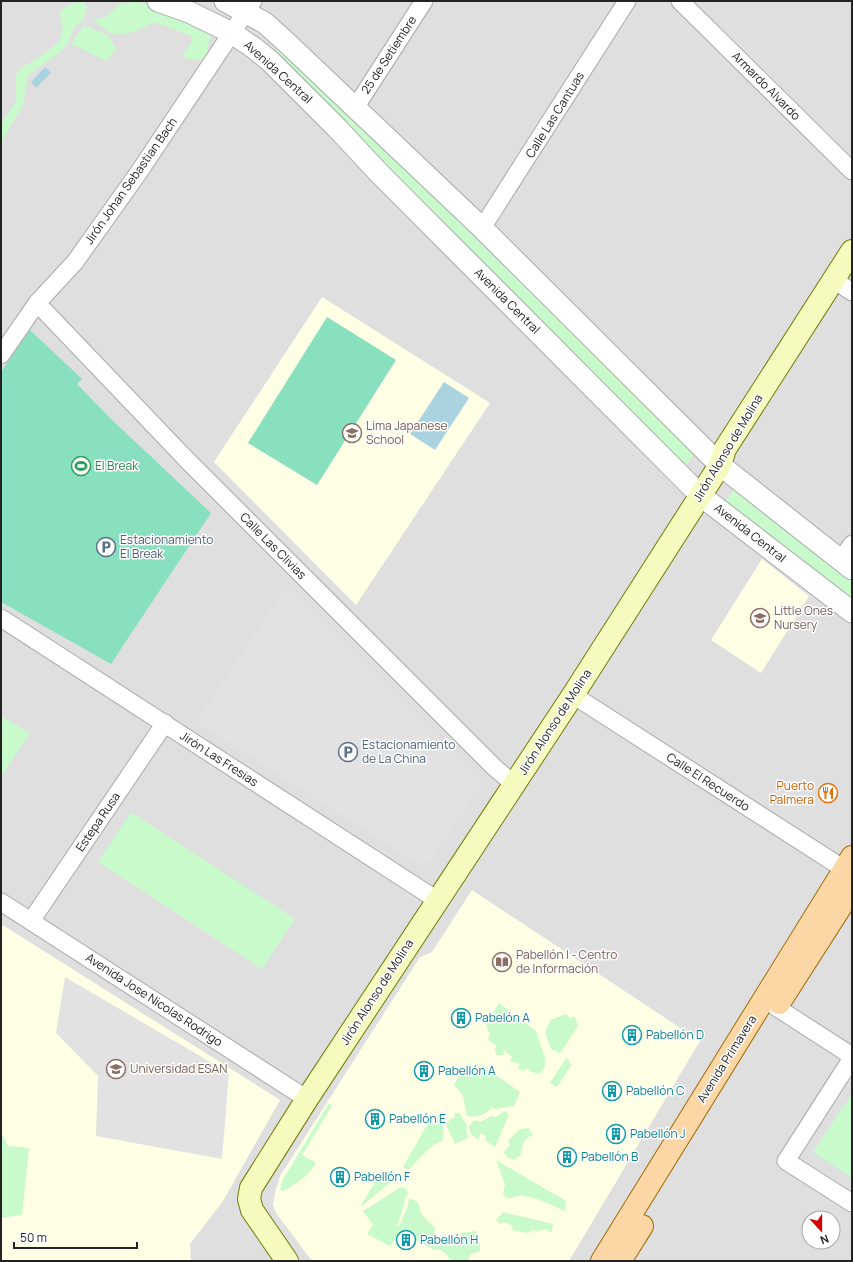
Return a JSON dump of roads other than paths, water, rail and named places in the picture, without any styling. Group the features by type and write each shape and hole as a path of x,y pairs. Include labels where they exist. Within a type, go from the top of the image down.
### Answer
{"main road":[{"name":"Jirón Alonso de Molina","path":"288,1261 252,1210 249,1199 251,1188 307,1099 573,695 720,465 725,449 852,251"},
{"name":"Avenida Primavera","path":"602,1261 848,863"},
{"name":"Avenida Primavera","path":"620,1261 776,1007 852,889"}],"street":[{"name":"Avenida Central","path":"158,1 189,12 232,33 270,61 337,128 378,173 700,495 852,612"},
{"path":"224,1 250,7 265,23 482,228 720,465 848,558"},
{"name":"25 de Setiembre","path":"355,108 424,1"},
{"name":"Calle Las Cantuas","path":"482,228 627,1"},
{"name":"Armardo Alvardo","path":"680,1 852,171"},
{"name":"Jirón Johan Sebastian Bach","path":"1,355 37,303 75,262 139,172 250,7"},
{"path":"270,61 269,56 275,45 286,42"},
{"path":"834,280 852,292"},
{"name":"Calle Las Clivias","path":"37,303 187,460 495,768 514,784"},
{"name":"Jirón Las Fresias","path":"1,618 437,900"},
{"name":"Calle El Recuerdo","path":"573,695 848,863"},
{"name":"Estepa Rusa","path":"31,921 164,723"},
{"name":"Avenida Jose Nicolas Rodrigo","path":"1,902 307,1099"},
{"path":"776,1007 852,1057 786,1161 852,1203"}],"water":[{"path":"45,67 51,73 36,88 31,82"},
{"path":"444,382 469,398 435,450 410,434"}],"place":[{"name":"Lima Japanese School","path":"352,433"},
{"name":"El Break","path":"81,466"},
{"name":"Estacionamiento El Break","path":"106,547"},
{"name":"Little Ones Nursery","path":"760,618"},
{"name":"Estacionamiento de La China","path":"348,752"},
{"name":"Puerto Palmera","path":"828,793"},
{"name":"Pabellón I - Centro de Información","path":"502,962"},
{"name":"Pabelón A","path":"461,1018"},
{"name":"Pabellón D","path":"632,1035"},
{"name":"Universidad ESAN","path":"116,1069"},
{"name":"Pabellón A","path":"424,1071"},
{"name":"Pabellón C","path":"612,1091"},
{"name":"Pabellón E","path":"375,1119"},
{"name":"Pabellón J","path":"616,1134"},
{"name":"Pabellón B","path":"567,1157"},
{"name":"Pabellón F","path":"340,1177"},
{"name":"Pabellón H","path":"406,1240"}]}
